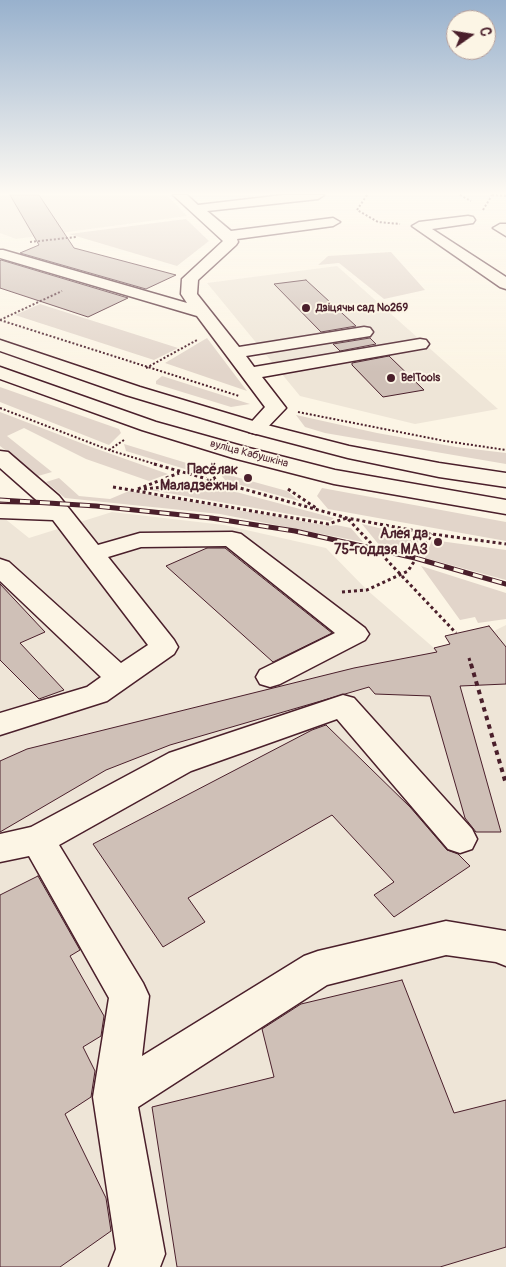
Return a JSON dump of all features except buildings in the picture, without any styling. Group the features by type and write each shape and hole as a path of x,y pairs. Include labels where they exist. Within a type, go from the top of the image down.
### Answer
{"main road":[{"path":"3,254 204,314"},
{"path":"218,254 190,279 189,294 215,331 276,408 256,428"},
{"path":"461,254 506,284"},
{"path":"234,353 364,332"},
{"path":"250,374 420,344"},
{"name":"вуліца Кабушкіна","path":"0,345 133,391 256,428 348,452 439,470 506,480"},
{"name":"вуліца Кабушкіна","path":"0,373 148,426 242,453 334,477 506,507"},
{"path":"0,456 51,501 164,647 97,694 0,724"},
{"path":"0,511 60,513"},
{"path":"92,554 140,540 232,539 354,634 270,677"},
{"path":"0,567 120,678"},
{"path":"0,848 38,840 180,762 343,706 460,839"},
{"path":"38,840 129,996 115,1097 141,1254 133,1267"},
{"path":"115,1097 318,969 446,938 502,946 506,949"}],"path":[{"path":"0,320 70,287"},
{"path":"146,368 215,331"},
{"path":"0,408 109,450 215,483 347,518 432,534 506,544"},
{"path":"208,466 215,483"},
{"path":"138,490 179,472"},
{"path":"138,490 215,483"},
{"path":"113,487 328,524 347,518"},
{"path":"347,518 456,633"},
{"path":"302,594 367,590 400,575 408,571 432,534"},
{"path":"468,658 506,784"}],"shaded area":[{"path":"137,254 192,254 177,266"},
{"path":"393,254 425,290 384,299 339,263 318,265 328,256"},
{"path":"337,266 498,409 415,424 300,396 207,283"},
{"path":"40,304 178,348 154,360 15,315"},
{"path":"207,338 247,391 165,363"},
{"path":"162,376 250,404 231,407 156,384 156,381"},
{"path":"0,387 119,429 121,433 109,445 0,402"},
{"path":"0,412 168,474 149,481 86,459 24,428 7,436 52,472 38,476 0,446"},
{"path":"296,415 377,433 456,447 506,453 506,464 325,433 305,427"},
{"path":"124,444 203,468 208,476 126,451"},
{"path":"218,472 287,491 299,501 226,481"},
{"path":"59,478 79,496 110,499 129,491 329,526 336,525 351,528 363,542 220,514 65,498 46,482"},
{"path":"210,485 334,518 330,521 150,490"},
{"path":"322,488 506,522 506,541 328,509 317,496"},
{"path":"112,512 224,525 326,548 367,590 434,648 450,644 445,636 490,626 494,631 506,625 506,1267 0,1267 0,517 4,518 29,538"},
{"path":"362,524 421,538 409,557 384,551"},
{"path":"432,540 506,550 506,580 425,558"},
{"path":"421,566 506,593 506,619 478,623 475,617 460,620"}],"railway":[{"path":"0,500 96,506 211,518 295,531 415,558 506,584"}],"place":[{"name":"Дзіцячы сад №269","path":"306,308"},
{"name":"BelTools","path":"391,378"},
{"name":"Пасёлак Маладзёжны","path":"248,478"},
{"name":"Алея да 75-годдзя МАЗ","path":"438,542"}]}
